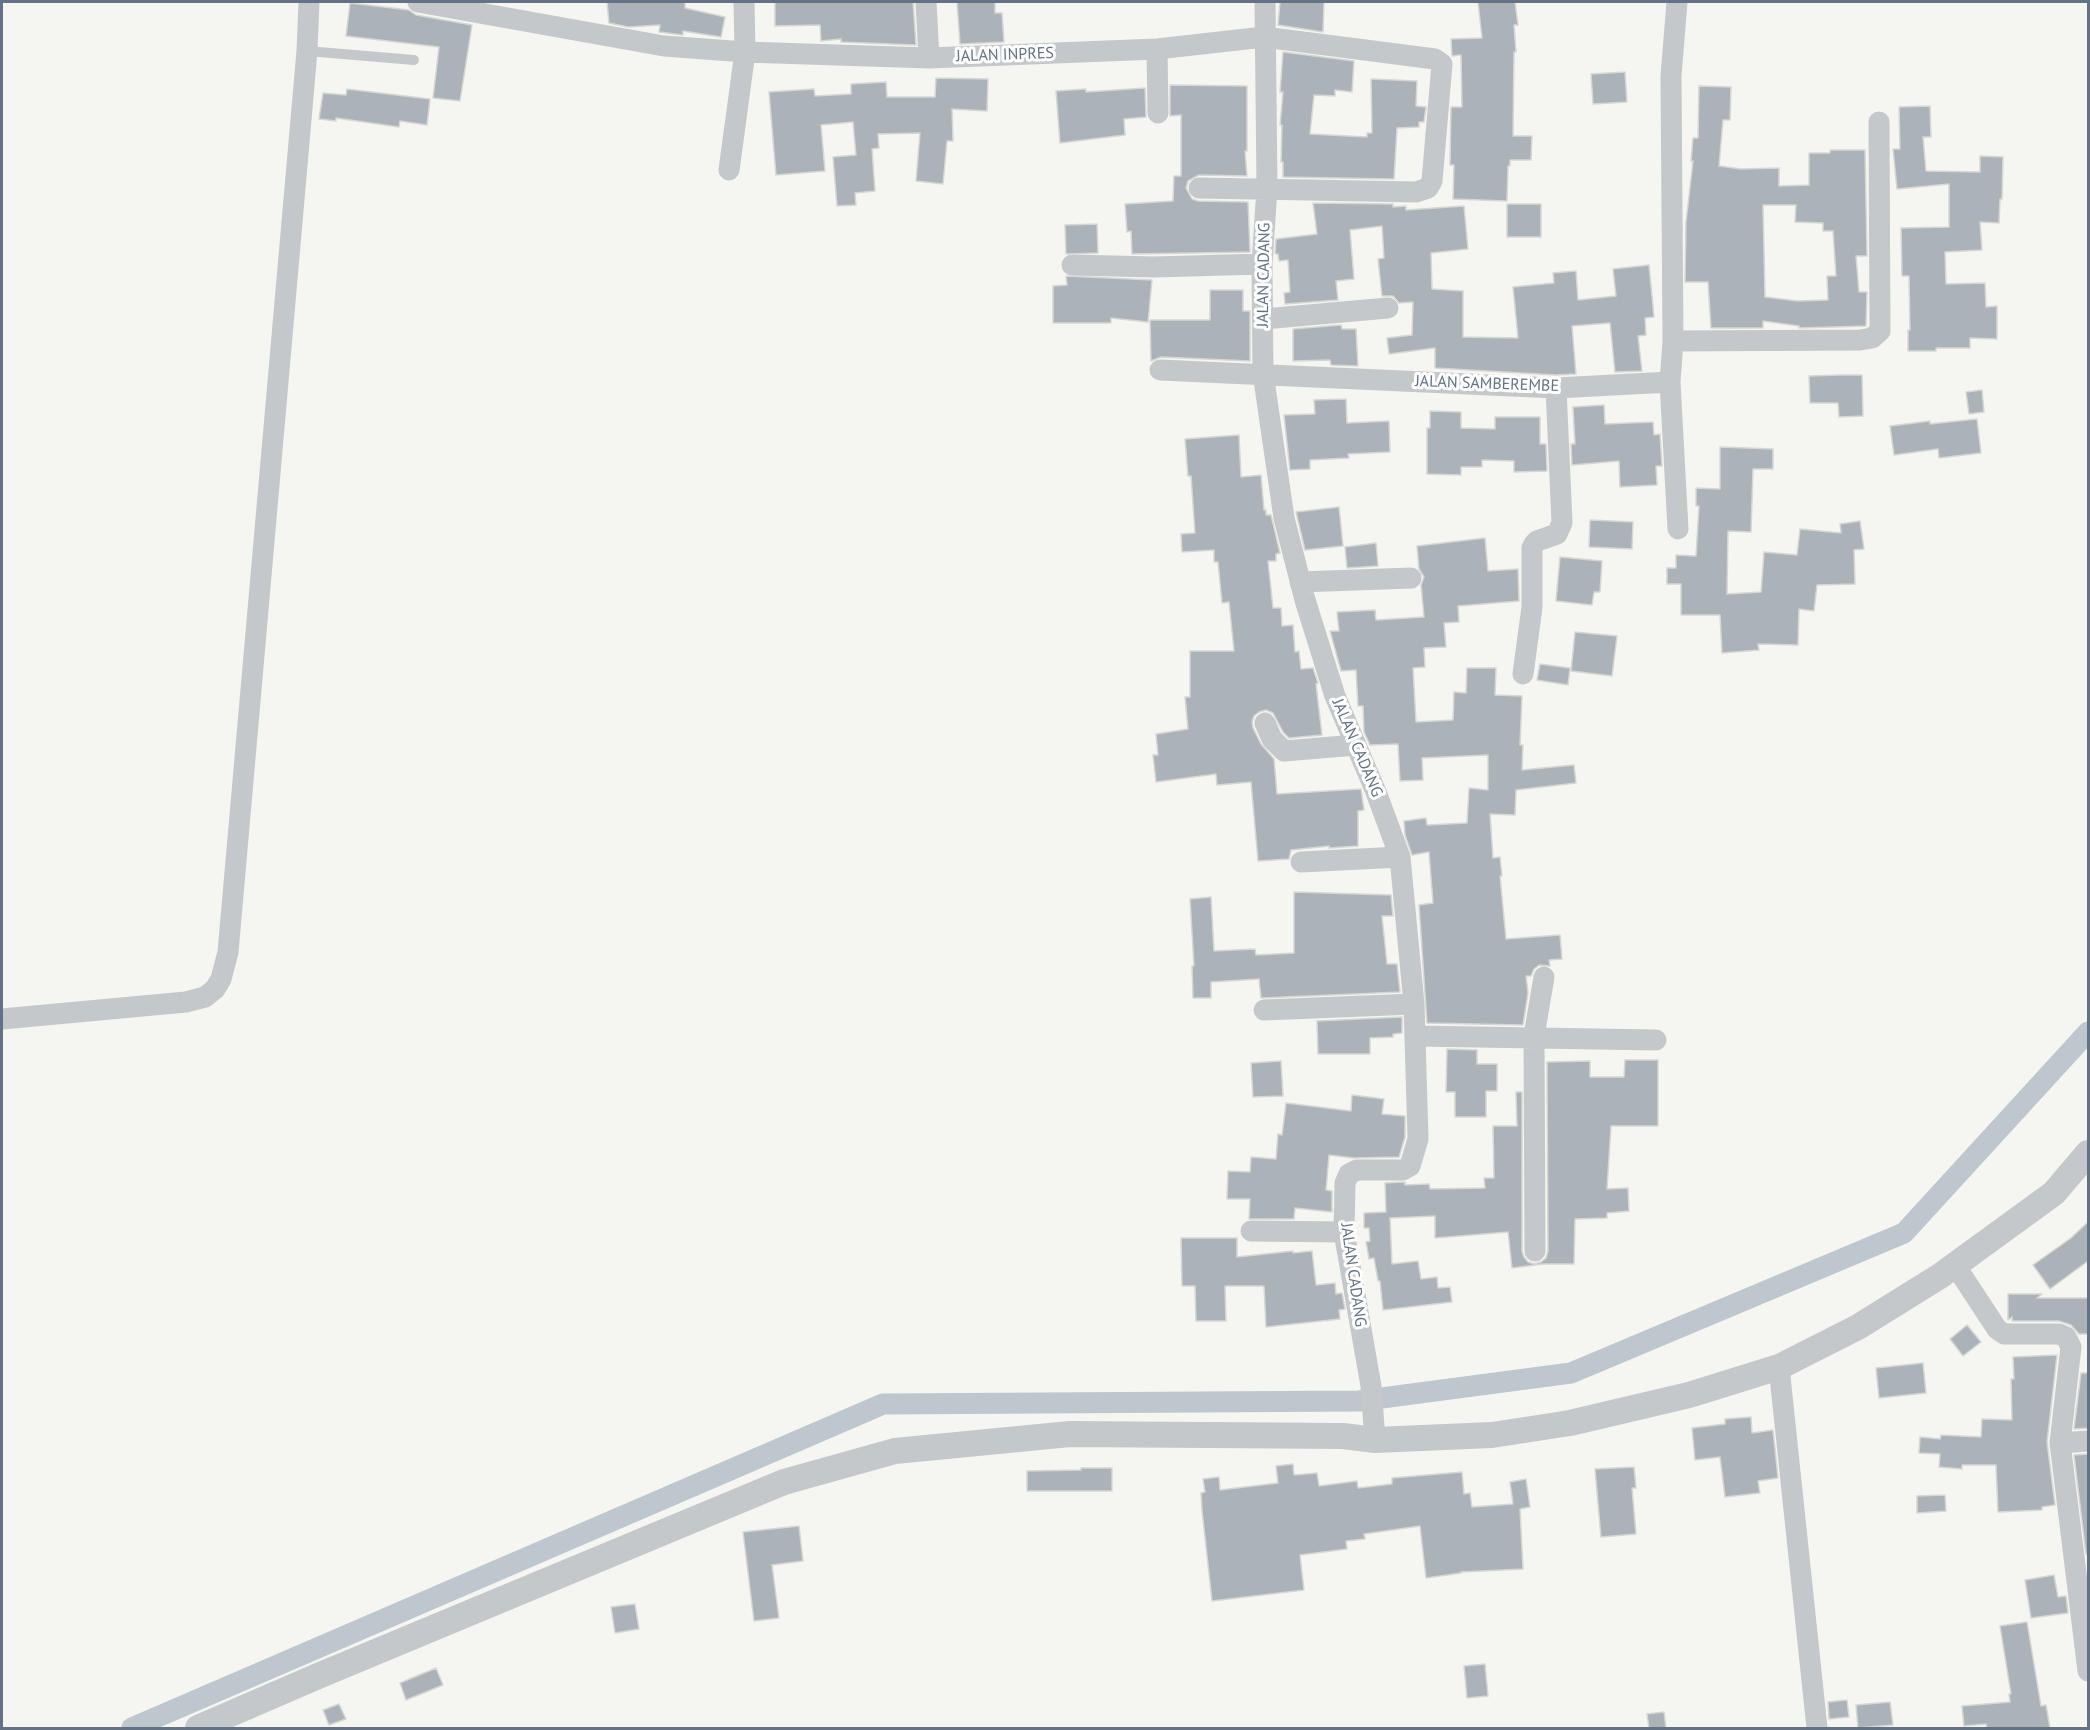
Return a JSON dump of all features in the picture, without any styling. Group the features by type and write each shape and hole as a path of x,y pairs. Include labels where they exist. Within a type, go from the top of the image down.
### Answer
{"street":[{"path":"2,1019 186,1002 205,997 215,989 221,979 228,952 307,51 309,2"},
{"name":"JALAN INPRES","path":"418,2 664,46 744,52 929,58 1157,49 1264,37 1440,61 1443,69 1432,181 1428,188 1416,192 1267,188"},
{"path":"729,170 744,52 744,2"},
{"path":"926,2 929,58"},
{"name":"JALAN CADANG","path":"1265,2 1267,188 1262,264 1263,374 1284,518 1300,582 1335,696 1376,792 1400,857 1414,1004 1418,1139 1410,1166 1403,1170 1357,1170 1349,1174 1345,1183 1344,1232 1371,1386 1374,1430"},
{"path":"1677,2 1671,76 1673,342 1670,382 1678,530"},
{"path":"1157,49 1158,113"},
{"path":"1673,342 1860,340 1872,338 1880,331 1879,122"},
{"path":"1199,188 1267,188"},
{"path":"1072,265 1154,267 1262,264"},
{"path":"1263,319 1388,308"},
{"name":"JALAN SAMBEREMBE","path":"1160,370 1556,387 1670,382"},
{"path":"1523,674 1532,607 1532,548 1537,541 1557,534 1562,523 1556,387"},
{"path":"1300,582 1411,578"},
{"path":"1265,723 1272,739 1284,751 1356,745"},
{"path":"1301,862 1400,857"},
{"path":"1535,1251 1534,1036 1544,977"},
{"path":"1264,1010 1414,1004"},
{"path":"1416,1036 1534,1036 1656,1040"},
{"path":"198,1728 784,1482 895,1451 1070,1434 1343,1436 1374,1430 1492,1435 1570,1423 1689,1395 1779,1367 1858,1327 1955,1266 2054,1193 2088,1153"},
{"path":"1251,1231 1344,1232"},
{"path":"1955,1266 1997,1329 2004,1334 2059,1334 2066,1337 2071,1347 2060,1443 2088,1671"},
{"path":"1779,1367 1817,1728"},
{"path":"2060,1443 2088,1441"}],"lane":[{"path":"307,51 414,60"}],"building":[{"path":"607,2 685,2 685,8 725,17 721,37 683,31 683,35 659,32 660,25 628,27 609,23"},
{"path":"775,2 913,2 916,45 841,42 841,39 821,41 820,25 775,26"},
{"path":"957,2 995,2 995,13 1002,13 1004,42 960,44"},
{"path":"1280,2 1324,2 1323,32 1278,25"},
{"path":"1478,2 1515,2 1518,25 1514,25 1516,52 1514,52 1513,136 1532,136 1531,160 1510,160 1507,201 1453,199 1454,165 1450,165 1451,107 1462,107 1461,55 1452,56 1451,39 1482,38"},
{"path":"350,3 409,10 416,15 472,25 460,101 433,98 439,47 346,36"},
{"path":"1283,52 1354,61 1352,92 1335,90 1335,96 1314,95 1310,134 1367,137 1367,133 1372,133 1371,79 1417,81 1416,106 1426,107 1424,122 1419,122 1419,127 1397,128 1394,179 1283,177 1282,125 1280,125 1283,92 1280,92"},
{"path":"1625,72 1627,102 1593,104 1591,74"},
{"path":"936,78 988,79 987,111 952,109 953,141 947,141 943,184 916,181 920,133 878,134 879,148 872,149 875,191 855,193 856,205 837,206 833,157 856,155 853,122 821,125 825,171 776,175 769,92 814,89 815,96 851,94 851,84 886,82 887,97 935,97"},
{"path":"1170,85 1247,86 1247,151 1245,151 1247,176 1199,175 1188,181 1186,188 1192,199 1198,201 1248,202 1250,252 1132,254 1131,231 1127,232 1125,204 1173,201 1174,176 1181,176 1181,115 1170,116"},
{"path":"1699,86 1731,87 1730,120 1723,120 1719,166 1741,169 1779,168 1779,186 1809,185 1809,153 1830,153 1830,150 1865,150 1867,256 1856,256 1859,292 1867,292 1866,326 1799,328 1799,326 1763,321 1763,328 1711,328 1708,282 1685,282 1686,222 1693,161 1691,161 1693,138 1698,138","holes":["1763,205 1796,205 1795,222 1823,223 1823,231 1833,231 1836,276 1827,276 1828,300 1798,301 1765,297"]},
{"path":"1145,88 1146,117 1124,119 1125,135 1060,143 1056,91 1086,89 1086,92"},
{"path":"347,89 430,99 427,125 400,121 399,127 336,118 336,121 319,119 323,93 346,95"},
{"path":"1930,106 1931,137 1923,137 1926,171 1980,172 1980,156 2003,157 1999,223 1980,222 1982,250 1945,252 1946,284 1985,283 1986,307 1997,306 1997,339 1970,338 1970,348 1908,351 1909,276 1902,276 1901,228 1949,227 1949,184 1897,189 1893,149 1900,149 1899,107"},
{"path":"1313,203 1393,204 1393,207 1406,206 1406,210 1464,206 1468,249 1431,253 1432,289 1463,291 1463,337 1518,338 1513,287 1554,283 1553,273 1576,271 1578,300 1616,296 1613,269 1649,265 1654,317 1645,318 1646,335 1638,336 1642,371 1615,372 1610,323 1572,326 1576,374 1556,375 1435,368 1435,348 1389,354 1387,338 1412,335 1413,302 1399,303 1393,296 1382,296 1378,259 1384,258 1382,226 1350,230 1354,279 1336,281 1338,300 1285,304 1284,293 1290,292 1288,260 1279,261 1278,254 1275,254 1276,239 1317,234"},
{"path":"1507,204 1541,204 1541,237 1507,237"},
{"path":"1097,224 1098,253 1066,254 1065,225"},
{"path":"1066,276 1152,280 1148,322 1111,318 1111,323 1053,323 1053,286 1067,285"},
{"path":"1210,290 1243,290 1243,311 1250,311 1250,361 1161,357 1151,361 1150,320 1210,320"},
{"path":"1341,325 1342,329 1356,329 1358,366 1331,365 1330,360 1293,361 1293,329"},
{"path":"1862,375 1863,416 1839,417 1838,403 1810,403 1809,376"},
{"path":"1982,390 1984,412 1969,414 1966,392"},
{"path":"1346,399 1347,423 1389,421 1390,452 1348,454 1349,458 1310,460 1310,469 1290,470 1284,415 1315,414 1314,400"},
{"path":"1604,405 1605,424 1653,422 1654,435 1660,434 1662,466 1656,466 1657,485 1620,487 1619,461 1572,465 1571,444 1575,444 1573,407"},
{"path":"1430,411 1461,412 1461,428 1495,429 1495,417 1540,417 1540,444 1546,444 1547,471 1514,472 1514,461 1482,460 1482,467 1461,467 1461,475 1427,474 1427,428 1430,428"},
{"path":"1977,419 1981,453 1939,458 1938,449 1894,455 1890,426"},
{"path":"1239,435 1241,477 1261,475 1264,510 1266,510 1266,515 1271,515 1280,553 1276,554 1276,561 1268,561 1273,608 1281,608 1282,626 1293,625 1295,652 1299,651 1301,669 1313,668 1318,683 1316,684 1322,735 1289,738 1283,732 1273,713 1266,710 1254,716 1253,728 1261,744 1274,759 1277,794 1361,789 1364,810 1358,811 1358,846 1291,850 1289,859 1258,861 1251,782 1217,785 1216,774 1156,782 1153,755 1158,755 1156,734 1188,729 1185,697 1190,697 1190,651 1234,651 1229,602 1222,603 1218,562 1214,562 1214,550 1182,552 1181,534 1195,533 1191,476 1188,476 1185,439"},
{"path":"1720,447 1773,449 1773,469 1753,469 1751,532 1728,531 1727,594 1761,592 1764,552 1797,555 1800,529 1841,533 1840,524 1860,521 1864,549 1854,550 1855,584 1817,585 1814,611 1799,609 1798,645 1758,644 1759,650 1722,653 1720,615 1681,615 1681,584 1667,584 1667,568 1676,568 1676,555 1696,556 1699,506 1696,506 1696,488 1720,489"},
{"path":"1339,507 1343,546 1305,550 1296,512"},
{"path":"1590,520 1633,522 1632,549 1589,547"},
{"path":"1485,538 1488,571 1518,569 1519,601 1458,606 1459,622 1444,623 1446,647 1424,648 1425,667 1413,668 1416,722 1453,720 1454,692 1466,693 1467,668 1496,668 1495,695 1522,696 1520,745 1523,745 1522,770 1574,765 1576,783 1516,790 1515,815 1490,814 1493,858 1500,857 1506,939 1560,935 1562,959 1549,960 1550,966 1539,965 1531,976 1526,976 1528,993 1523,1025 1427,1023 1419,905 1433,903 1429,852 1412,855 1405,835 1404,821 1426,818 1427,825 1467,823 1469,788 1488,790 1488,755 1422,758 1423,780 1400,781 1398,744 1370,745 1364,732 1363,706 1358,706 1356,670 1341,671 1330,631 1339,631 1337,612 1375,610 1376,620 1424,617 1421,585 1424,577 1419,569 1417,546"},
{"path":"1376,543 1378,566 1347,568 1345,547"},
{"path":"1560,557 1602,561 1600,592 1594,592 1592,605 1556,601"},
{"path":"1575,632 1617,636 1612,676 1571,671"},
{"path":"1540,664 1570,668 1568,685 1537,680"},
{"path":"1294,892 1391,895 1393,916 1382,916 1387,964 1397,964 1400,992 1261,998 1259,979 1211,982 1211,998 1193,998 1192,966 1194,966 1190,899 1211,897 1214,951 1255,949 1256,955 1294,953"},
{"path":"1402,1017 1402,1033 1393,1034 1393,1037 1370,1038 1370,1054 1318,1054 1317,1021"},
{"path":"1447,1049 1477,1050 1477,1064 1497,1064 1497,1091 1486,1091 1486,1117 1455,1117 1455,1092 1446,1092"},
{"path":"1625,1060 1658,1060 1658,1126 1611,1126 1607,1189 1628,1188 1629,1211 1607,1213 1607,1218 1575,1219 1574,1264 1543,1264 1512,1268 1508,1232 1435,1238 1435,1216 1390,1218 1392,1264 1418,1261 1421,1279 1437,1277 1438,1288 1450,1287 1452,1302 1383,1310 1380,1281 1378,1281 1374,1258 1369,1259 1366,1242 1370,1241 1369,1228 1364,1228 1364,1213 1386,1212 1385,1183 1429,1184 1430,1189 1485,1188 1484,1178 1494,1178 1493,1126 1517,1126 1516,1092 1522,1092 1522,1251 1528,1262 1534,1264 1541,1262 1546,1258 1548,1251 1547,1062 1590,1061 1590,1077 1624,1077"},
{"path":"1281,1061 1283,1096 1253,1097 1251,1063"},
{"path":"1352,1095 1384,1099 1382,1114 1405,1116 1405,1137 1399,1157 1354,1158 1329,1155 1326,1190 1332,1191 1332,1212 1295,1208 1294,1219 1249,1219 1250,1199 1227,1199 1228,1171 1250,1172 1251,1157 1276,1159 1278,1134 1282,1135 1286,1103 1351,1111"},
{"path":"2088,1222 2088,1261 2050,1289 2033,1265 2071,1238"},
{"path":"1181,1238 1237,1238 1237,1257 1312,1251 1316,1285 1335,1283 1336,1294 1342,1293 1345,1309 1339,1310 1340,1319 1266,1327 1264,1286 1225,1286 1226,1321 1196,1321 1195,1286 1182,1286"},
{"path":"2008,1294 2042,1294 2037,1298 2088,1298 2088,1334 2079,1334 2071,1325 2059,1321 2012,1321 2012,1317 2008,1320"},
{"path":"1967,1325 1981,1342 1963,1356 1950,1339"},
{"path":"2057,1355 2047,1442 2055,1505 2042,1507 2042,1510 1998,1512 1996,1465 1962,1465 1962,1469 1939,1467 1940,1454 1919,1453 1920,1437 1940,1439 1941,1435 1981,1437 1982,1419 2012,1420 2013,1357"},
{"path":"1923,1363 1926,1393 1879,1398 1876,1368"},
{"path":"2081,1373 2088,1373 2088,1428 2074,1429"},
{"path":"1751,1417 1752,1433 1773,1430 1778,1478 1758,1481 1760,1493 1725,1497 1720,1457 1695,1460 1692,1428 1725,1424 1725,1419"},
{"path":"2088,1454 2088,1554 2086,1554 2074,1455"},
{"path":"1293,1464 1294,1475 1317,1473 1319,1486 1357,1481 1358,1488 1392,1484 1392,1478 1462,1472 1464,1494 1470,1493 1472,1507 1513,1504 1510,1482 1526,1479 1530,1507 1520,1509 1523,1569 1461,1572 1426,1578 1420,1526 1364,1534 1365,1539 1346,1541 1347,1549 1300,1555 1304,1590 1212,1601 1202,1510 1201,1493 1205,1492 1203,1479 1219,1477 1220,1490 1278,1483 1276,1466"},
{"path":"1634,1467 1636,1488 1632,1488 1636,1534 1601,1537 1595,1469"},
{"path":"1081,1468 1112,1468 1112,1491 1027,1491 1027,1471 1081,1470"},
{"path":"1945,1495 1946,1511 1917,1513 1917,1496"},
{"path":"799,1526 803,1561 772,1565 779,1618 754,1621 743,1532"},
{"path":"2054,1575 2058,1597 2066,1596 2068,1613 2031,1618 2025,1580"},
{"path":"635,1604 639,1629 615,1633 611,1607"},
{"path":"2027,1622 2041,1706 2046,1705 2050,1728 1987,1728 1986,1724 1964,1726 1962,1706 2010,1702 2009,1694 2011,1694 2000,1626"},
{"path":"1485,1664 1488,1696 1467,1698 1464,1666"},
{"path":"436,1668 443,1685 406,1700 400,1683"},
{"path":"1847,1700 1849,1717 1829,1719 1828,1702"},
{"path":"1890,1702 1893,1725 1858,1728 1856,1705"},
{"path":"339,1704 346,1719 329,1725 323,1710"},
{"path":"1664,1712 1666,1728 1649,1728 1647,1714"}],"waterway":[{"path":"132,1728 883,1404 1359,1401 1571,1373 1904,1233 2088,1032"}]}
